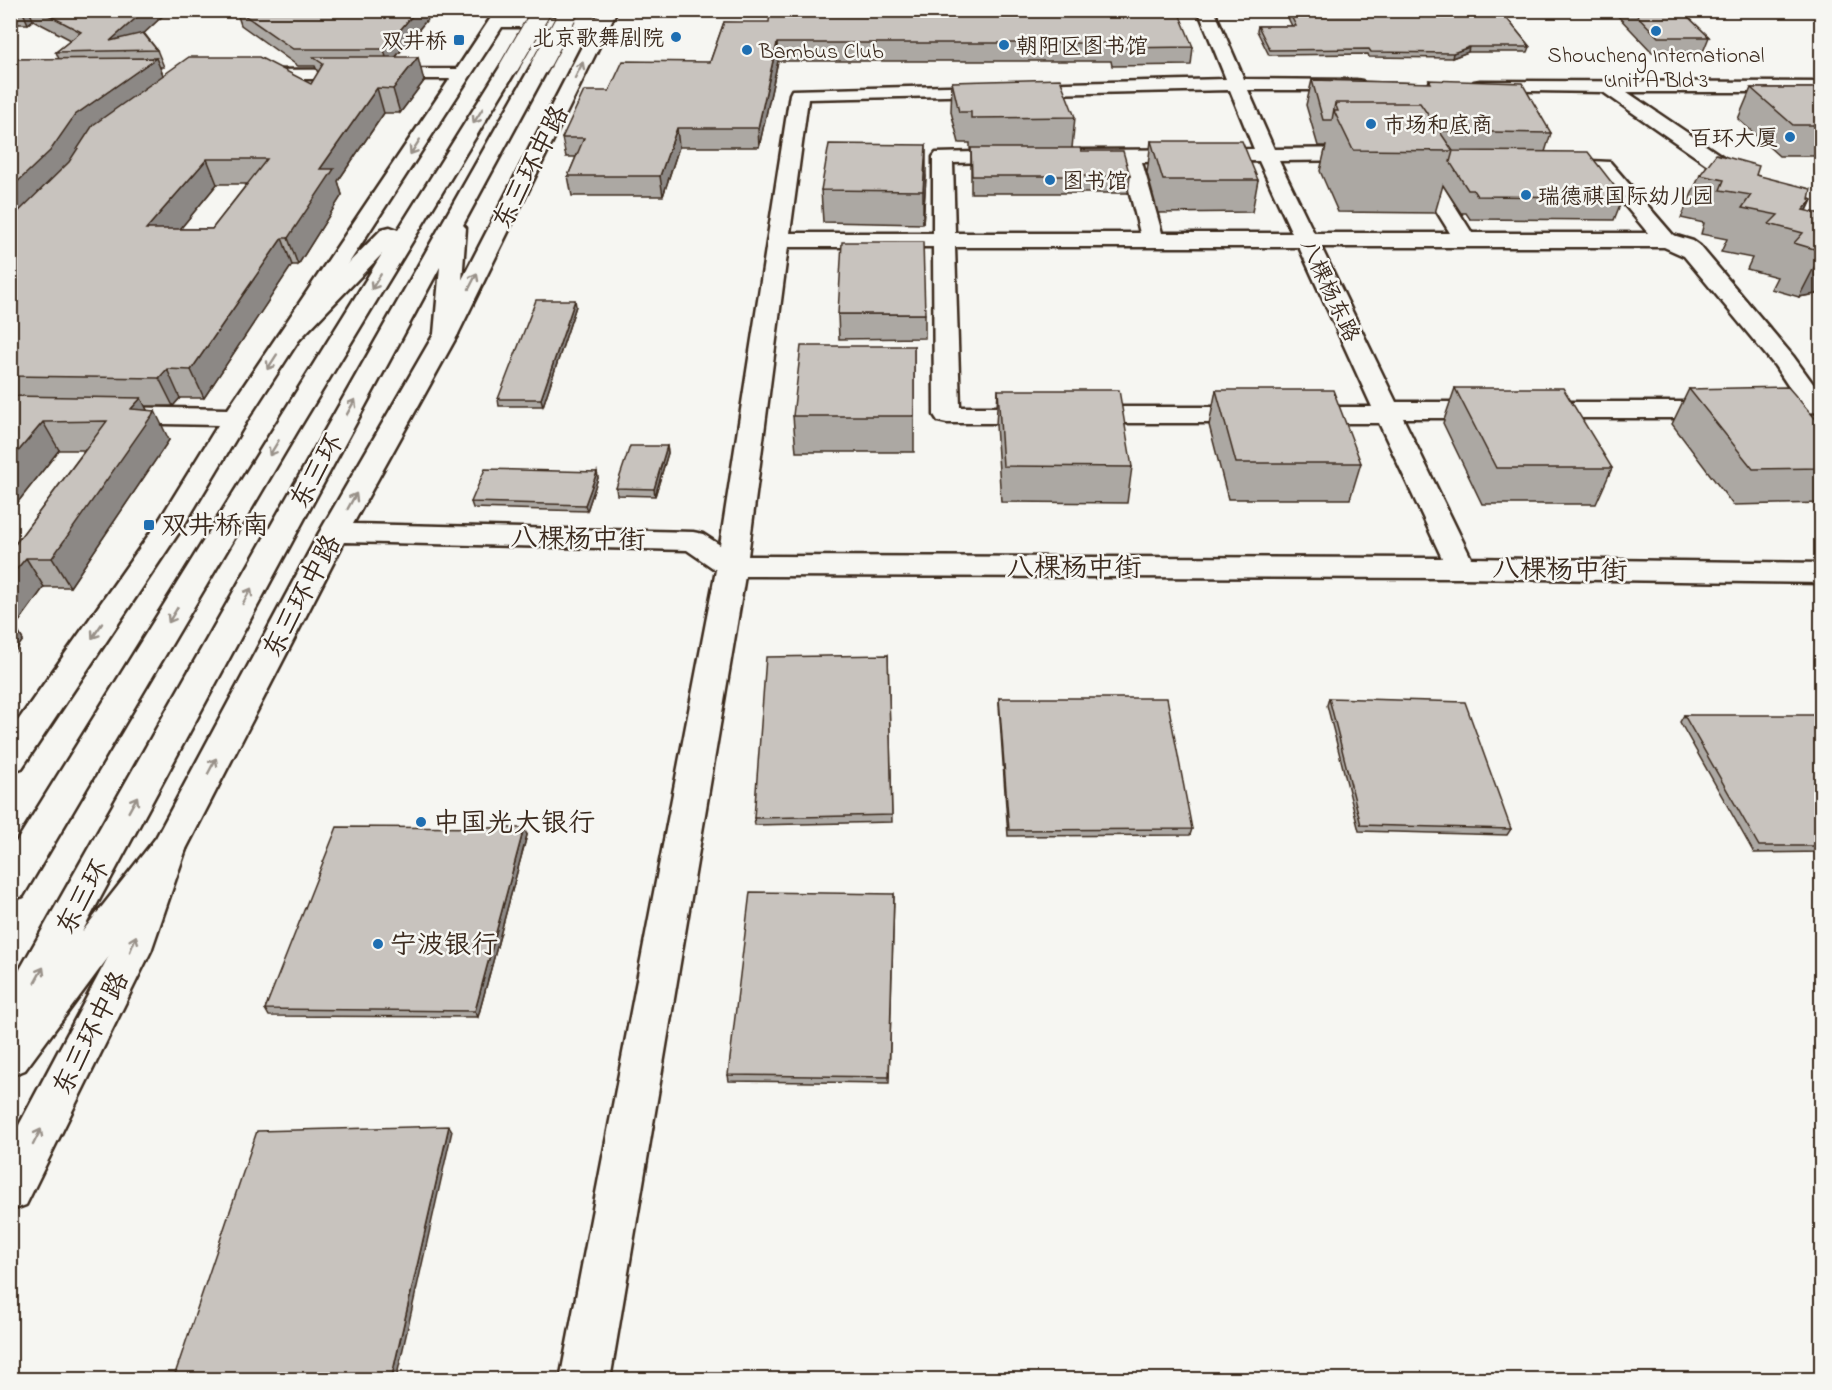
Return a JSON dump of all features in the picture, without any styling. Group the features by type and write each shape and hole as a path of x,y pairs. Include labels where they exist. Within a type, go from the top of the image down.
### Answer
{"main road":[{"name":"东三环","path":"10,885 542,10"},
{"name":"东三环","path":"10,1026 570,10"},
{"name":"八棵杨东路","path":"1206,10 1266,154 1461,568"},
{"path":"10,759 172,522 236,417 501,16 606,16"},
{"name":"东三环中路","path":"10,1189 131,951 168,849 334,533 447,334 606,16"},
{"path":"231,74 463,74"},
{"path":"585,1380 732,566 799,94 1235,84 1375,85"},
{"path":"1456,86 1821,87"},
{"path":"1608,87 1821,234"},
{"path":"1067,156 1266,154 1403,158 1441,165"},
{"path":"1130,155 1153,241"},
{"path":"779,240 944,240 1153,241 1665,240 1685,246 1692,251 1784,361 1811,400 1807,406 1756,410 947,415 944,240 943,158 1033,156"},
{"path":"1403,158 1466,241"},
{"path":"1533,165 1603,166 1665,240"},
{"path":"290,335 431,193"},
{"path":"447,334 456,218"},
{"path":"82,415 236,417"},
{"name":"八棵杨中街","path":"334,533 693,541 732,566 1461,568 1821,573"},
{"path":"10,1058 168,849"}],"building":[{"path":"39,10 145,10 110,41 143,33 157,50 56,52 81,32"},
{"path":"237,10 417,10 384,49 293,49"},
{"path":"770,10 1178,11 1193,47 1114,48 1113,43 777,43 758,128 677,128 660,176 568,176 584,138 562,138 584,91 609,91 623,61 710,62 724,22 769,22"},
{"path":"1288,10 1500,10 1530,47 1469,47 1453,53 1371,52 1369,49 1270,50 1258,26 1296,26"},
{"path":"1632,10 1681,10 1709,37 1658,37"},
{"path":"189,57 259,57 311,84 323,64 313,57 418,57 393,89 377,88 320,169 334,169 288,238 282,238 191,370 167,369 159,378 10,376 10,220 69,162 93,125","holes":["207,159 267,159 212,229 146,229"]},
{"path":"156,58 75,115 50,151 10,189 10,59"},
{"path":"1060,79 1075,117 971,118 971,112 959,112 952,82"},
{"path":"1312,80 1522,83 1551,133 1439,131 1420,103 1335,103 1332,120 1323,120"},
{"path":"1751,88 1821,88 1821,125 1793,125"},
{"name":"市场和底商","path":"1335,103 1420,103 1453,151 1353,150 1334,111 1338,111"},
{"path":"1151,141 1242,141 1258,180 1163,180"},
{"path":"829,144 926,145 923,191 821,190"},
{"path":"971,148 1080,148 1081,151 1123,151 1130,176 972,176"},
{"path":"1453,151 1588,152 1623,197 1477,196 1473,190 1468,190 1450,162"},
{"path":"1716,154 1759,166 1756,175 1811,189 1809,199 1812,200 1803,210 1821,214 1821,251 1794,243 1803,233 1769,224 1778,215 1742,208 1751,195 1720,190 1724,180 1700,175"},
{"path":"842,242 923,242 925,314 838,314"},
{"path":"536,300 575,300 541,399 498,399"},
{"path":"801,346 914,346 914,416 793,416"},
{"path":"1788,387 1821,425 1821,468 1753,469 1689,389"},
{"path":"1455,388 1563,388 1612,468 1496,468"},
{"path":"998,390 1119,390 1132,467 1003,466"},
{"path":"1216,390 1333,390 1361,463 1236,463"},
{"path":"10,396 141,398 131,409 155,411 52,558 26,558 10,577 10,551 107,421 43,422 10,461"},
{"path":"630,446 667,446 654,489 616,488"},
{"path":"485,469 597,472 585,505 471,502"},
{"path":"888,655 892,815 754,818 766,657"},
{"path":"999,698 1167,698 1192,829 1009,830"},
{"path":"1329,698 1465,702 1511,829 1361,825"},
{"path":"1684,715 1814,715 1821,726 1821,846 1759,846"},
{"path":"337,827 524,828 475,1011 265,1009"},
{"path":"750,892 894,894 889,1077 728,1075"},
{"path":"449,1126 391,1380 173,1380 257,1131"}],"place":[{"name":"Shoucheng International Unit A Bld 3","path":"1656,31"},
{"name":"北京歌舞剧院","path":"676,37"},
{"name":"双井桥","path":"459,40"},
{"name":"朝阳区图书馆","path":"1004,45"},
{"name":"Bambus Club","path":"747,50"},
{"name":"市场和底商","path":"1371,124"},
{"name":"百环大厦","path":"1790,137"},
{"name":"图书馆","path":"1050,180"},
{"name":"瑞德祺国际幼儿园","path":"1526,195"},
{"name":"双井桥南","path":"149,525"},
{"name":"中国光大银行","path":"421,822"},
{"name":"宁波银行","path":"378,944"}]}
